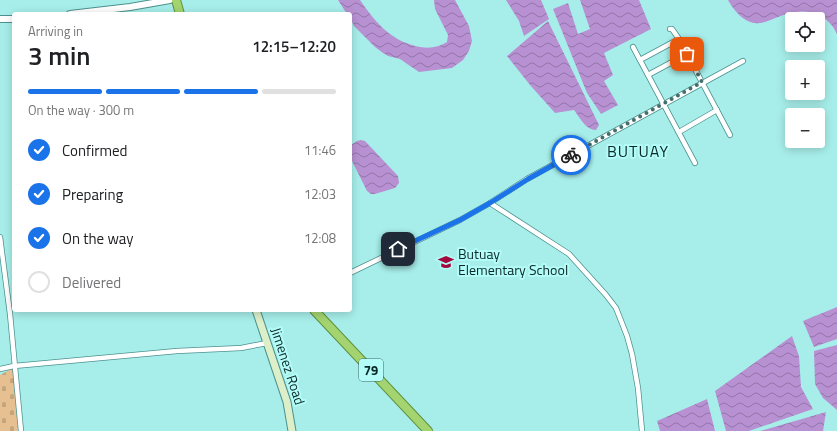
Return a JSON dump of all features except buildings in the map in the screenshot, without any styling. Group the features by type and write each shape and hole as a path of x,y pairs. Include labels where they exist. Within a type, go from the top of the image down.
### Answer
{"highway":[{"path":"176,0 179,12"},
{"name":"79","path":"316,312 428,431"}],"main road":[{"name":"Jimenez Road","path":"257,312 287,402 292,431"}],"street":[{"path":"87,12 170,0"},
{"path":"0,19 12,19"},
{"path":"670,29 672,29 679,39 730,135"},
{"path":"640,60 679,39"},
{"path":"633,47 695,163"},
{"path":"648,75 687,54"},
{"path":"352,272 454,223 490,203 528,179 702,82 743,61"},
{"path":"679,132 717,110"},
{"path":"490,203 569,254 616,308 632,354 638,388 642,431"},
{"path":"0,237 7,281 21,431"},
{"path":"0,369 14,366 177,351 241,348 267,343"}],"green space":[{"path":"13,368 18,431 0,431 0,375"}],"water":[{"path":"338,0 360,0 376,21 389,33 403,42 426,48 439,46 447,42 448,35 435,9 434,0 455,0 469,26 472,41 469,51 463,60 452,68 419,72 400,59 388,56 375,47 354,26 352,22 352,12 346,12"},
{"path":"506,0 541,0 549,19 524,36 519,21"},
{"path":"580,0 639,0 651,29 604,53 613,75 604,81 618,105 601,114 587,93 553,9 568,3 578,34 590,29"},
{"path":"728,0 837,0 837,34 825,19 825,12 785,12 785,14 762,23 757,23 743,18"},
{"path":"548,21 599,125 596,130 586,126 574,110 555,113 507,56"},
{"path":"357,141 365,141 398,176 399,183 395,188 375,194 371,194 367,191 352,161 352,144"},
{"path":"837,307 837,339 814,347 803,321"},
{"path":"792,336 799,356 801,387 813,409 749,431 726,431 715,391"},
{"path":"837,345 837,410 823,398 815,384 814,351"},
{"path":"707,399 715,431 660,431 657,421"},
{"path":"826,412 823,431 760,431"}],"way so far":[{"path":"571,155 702,82 687,54"}],"place":[{"name":"Butuay Elementary School","path":"446,262"}],"district":[{"name":"BUTUAY","path":"638,151"}],"route":[{"path":"398,249 460,220 571,155"}]}
